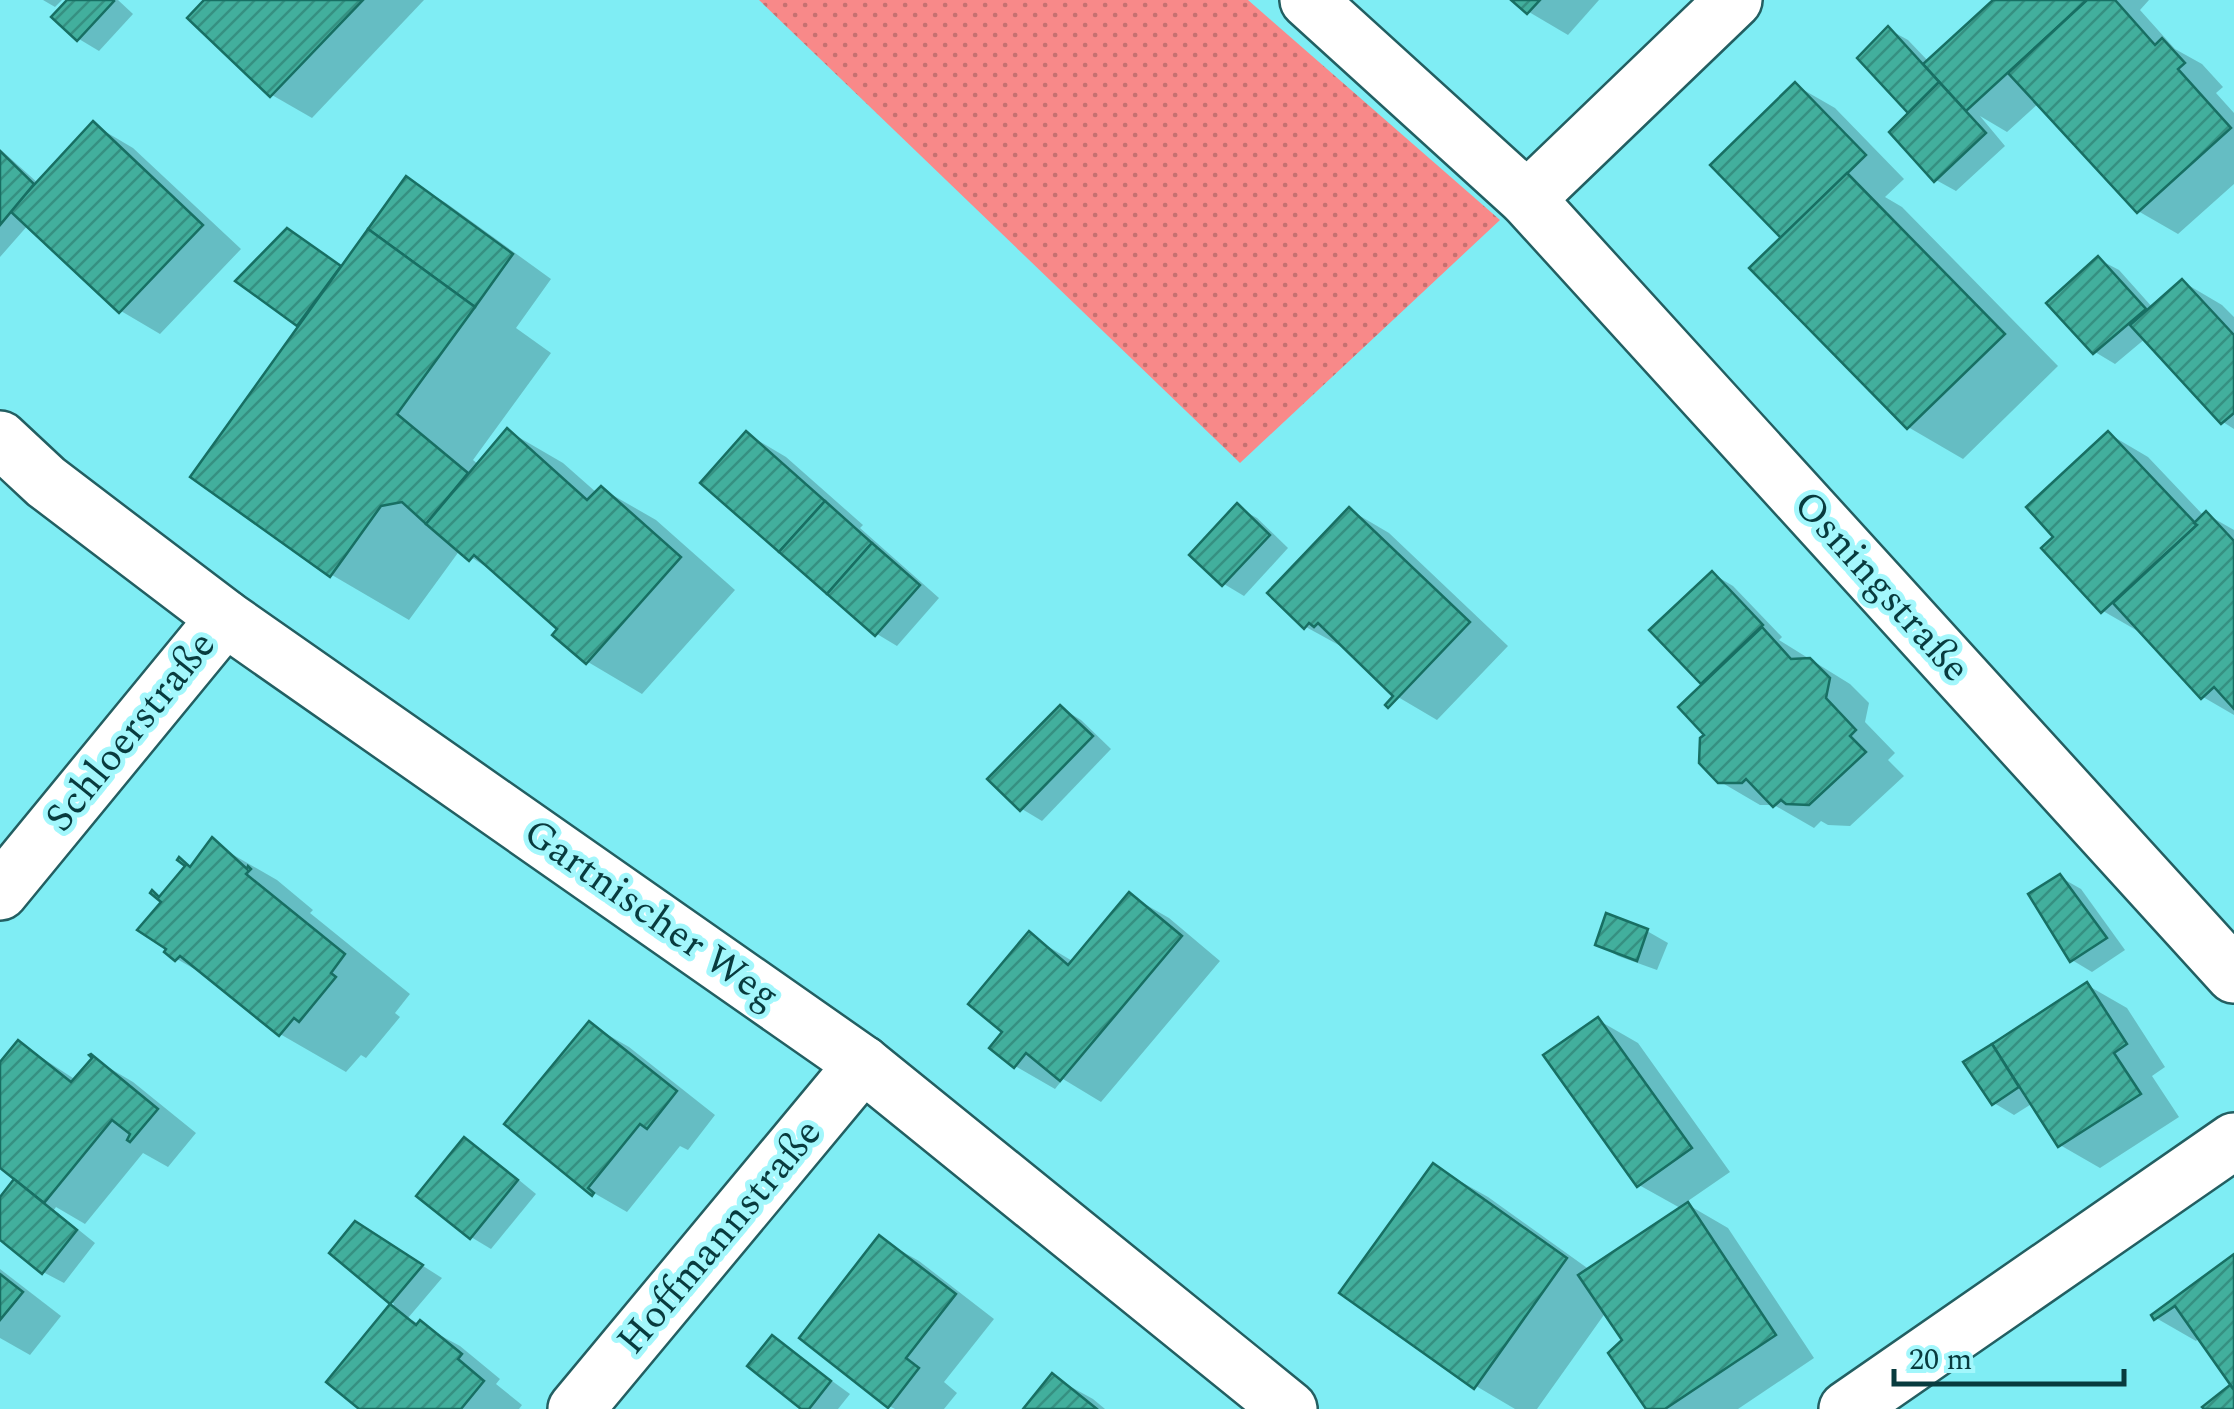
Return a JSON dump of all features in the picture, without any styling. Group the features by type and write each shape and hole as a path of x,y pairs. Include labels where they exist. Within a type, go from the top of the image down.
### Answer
{"street":[{"name":"Osningstraße","path":"1308,0 1527,200 2234,975"},
{"path":"1527,200 1734,0"},
{"name":"Gartnischer Weg","path":"0,439 46,482 225,618 863,1064 1289,1409"},
{"name":"Schloerstraße","path":"0,892 225,618"},
{"name":"Hoffmannstraße","path":"576,1409 863,1064"},
{"path":"1847,1409 2234,1141"}],"shaded area":[{"path":"759,0 1248,0 1500,220 1240,463"}],"building":[{"path":"67,0 114,1 77,41 51,17"},
{"path":"204,0 363,0 270,97 187,18"},
{"path":"1511,0 1540,0 1527,14"},
{"path":"1993,0 2087,0 1966,111 1923,64"},
{"path":"2087,0 2115,0 2155,45 2162,38 2185,63 2178,69 2231,128 2137,213 2008,73"},
{"path":"1888,26 1939,82 1908,113 1857,58"},
{"path":"1795,82 1866,155 1781,238 1710,165"},
{"path":"1939,82 1986,133 1934,182 1889,132"},
{"path":"93,121 203,225 119,313 10,211"},
{"path":"0,151 34,184 0,225"},
{"path":"1847,173 2005,334 1907,429 1749,268"},
{"path":"406,176 513,254 475,307 368,229"},
{"path":"287,228 341,266 297,326 235,281"},
{"path":"368,229 475,307 397,414 468,473 426,524 402,502 381,506 330,577 190,477"},
{"path":"2098,256 2146,309 2093,354 2046,303"},
{"path":"2182,279 2234,335 2234,413 2221,424 2130,325"},
{"path":"507,428 587,500 601,486 681,557 586,664 552,635 557,629 474,555 469,561 426,524"},
{"path":"746,431 825,501 779,552 700,483"},
{"path":"2108,431 2197,525 2101,613 2041,548 2053,537 2026,507"},
{"path":"825,501 872,543 827,594 779,552"},
{"path":"1237,503 1270,535 1222,586 1189,555"},
{"path":"1349,507 1470,622 1388,708 1385,705 1393,696 1318,623 1314,627 1309,623 1304,629 1267,593"},
{"path":"2206,511 2234,541 2234,709 2214,687 2201,699 2113,603 2197,525 2194,523"},
{"path":"872,543 920,585 875,636 827,594"},
{"path":"1712,571 1763,625 1701,684 1649,630"},
{"path":"1762,627 1791,659 1810,658 1830,678 1826,698 1856,730 1850,736 1866,752 1809,805 1786,804 1781,800 1773,807 1746,779 1742,783 1718,783 1699,763 1700,738 1704,735 1678,707"},
{"path":"1060,705 1093,736 1020,811 987,779"},
{"path":"212,837 251,869 246,874 345,954 331,973 336,977 299,1022 294,1018 279,1036 180,956 175,961 164,952 166,949 137,930 161,902 150,893 152,890 159,897 185,866 177,860 179,857 190,867"},
{"path":"2060,874 2107,938 2070,962 2028,894"},
{"path":"1129,892 1182,936 1060,1081 1026,1053 1014,1068 989,1048 1002,1032 968,1004 1029,931 1068,965"},
{"path":"1606,913 1648,929 1637,961 1595,945"},
{"path":"2087,982 2127,1044 2114,1053 2141,1094 2058,1147 1992,1044"},
{"path":"1598,1017 1692,1148 1637,1187 1543,1055"},
{"path":"589,1021 677,1091 647,1129 640,1124 588,1188 594,1193 592,1196 504,1124"},
{"path":"18,1040 71,1082 92,1058 91,1054 158,1109 130,1142 130,1134 112,1120 44,1203 0,1168 0,1062"},
{"path":"1992,1044 2019,1087 1992,1105 1963,1062"},
{"path":"464,1137 518,1180 470,1239 416,1196"},
{"path":"1433,1163 1567,1258 1474,1389 1339,1293"},
{"path":"14,1179 77,1230 42,1274 0,1240 0,1197"},
{"path":"1688,1202 1776,1335 1665,1409 1646,1409 1608,1353 1622,1340 1578,1275"},
{"path":"355,1221 423,1265 390,1304 329,1253"},
{"path":"879,1235 956,1294 906,1358 919,1368 888,1408 799,1338"},
{"path":"2234,1254 2234,1390 2175,1306 2154,1320 2151,1315"},
{"path":"0,1274 23,1292 0,1320"},
{"path":"390,1304 416,1325 420,1320 462,1354 458,1359 484,1381 461,1409 359,1409 326,1382"},
{"path":"772,1335 831,1381 809,1409 801,1409 747,1366"},
{"path":"1052,1373 1097,1409 1023,1409"},
{"path":"2230,1385 2234,1390 2234,1409 2202,1407"}]}
